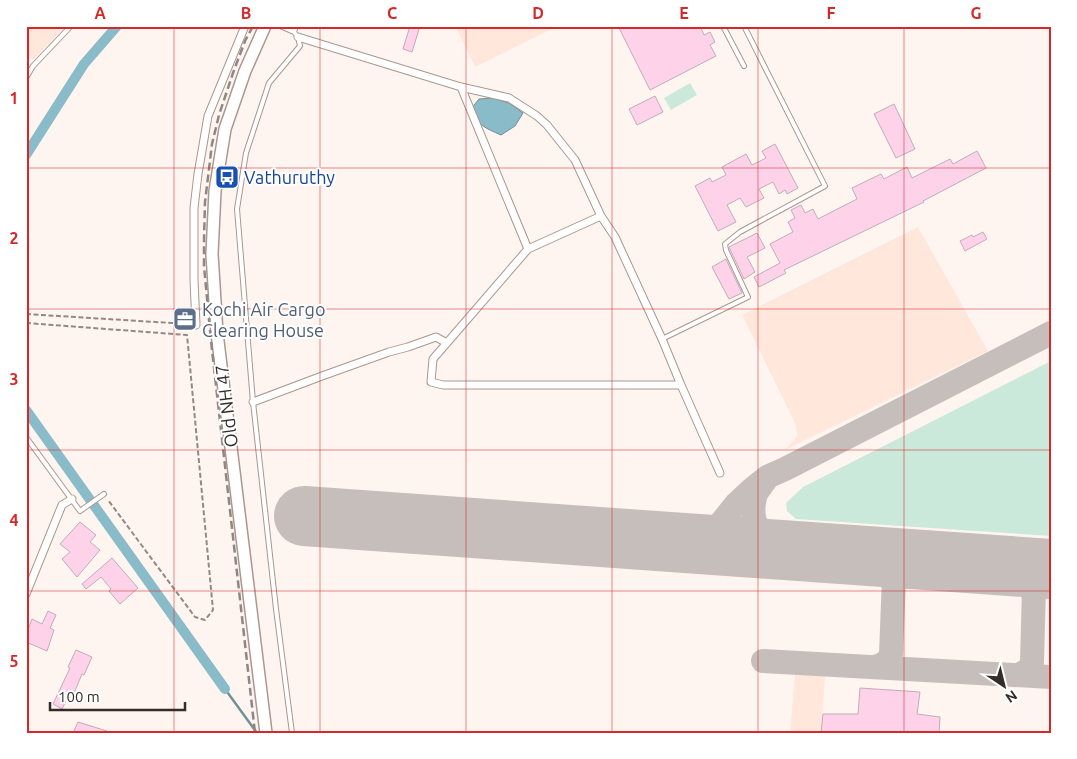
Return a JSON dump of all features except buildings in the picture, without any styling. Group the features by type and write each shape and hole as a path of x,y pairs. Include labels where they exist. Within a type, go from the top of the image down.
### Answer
{"main road":[{"name":"Old NH 47","path":"265,26 244,71 225,129 215,191 212,254 217,332 266,733"}],"street":[{"path":"196,325 194,208 198,174 208,116 245,26"},
{"path":"296,35 461,87 509,98 548,125 575,160 601,216 615,237 720,473"},
{"path":"461,87 528,249"},
{"path":"601,216 528,249 433,359 431,382 453,385 681,385"},
{"path":"254,402 436,336 447,343"},
{"path":"26,594 62,505 72,499"}],"lane":[{"path":"26,78 33,66 72,26"},
{"path":"280,26 296,35"},
{"path":"292,733 276,609 254,402 237,209 246,153 269,83 300,46 296,35 296,26"},
{"path":"723,26 744,66"},
{"path":"662,339 748,297 725,244 740,232 825,186 744,26"},
{"path":"26,437 80,510 104,494"}],"path":[{"path":"26,314 196,325"},
{"path":"26,323 187,335 213,610 205,620 195,616 104,494"}],"shaded area":[{"path":"26,26 66,26 33,60 26,53"},
{"path":"455,26 558,26 475,67"},
{"path":"918,227 988,351 785,450 797,436 796,425 742,315"},
{"path":"795,673 825,676 821,733 790,733"}],"green space":[{"path":"690,83 697,95 671,110 664,98"},
{"path":"1051,361 1051,536 796,519 787,511 786,503 803,487"}],"water":[{"path":"493,98 509,103 523,113 515,126 501,135 482,125 476,119 471,109 479,99"}],"waterway":[{"path":"26,155 84,64 117,26"},
{"path":"26,410 225,689"},
{"path":"225,689 257,733"}],"taxiway":[{"path":"663,541 693,539 707,535 716,529 736,504 767,477 1051,333"},
{"path":"765,481 756,494 754,501 755,522 761,533 767,537 779,544 799,551"},
{"path":"874,667 885,663 891,654 894,578 891,567 882,557"},
{"path":"1018,675 1030,667 1032,663 1034,587 1031,575 1022,567"},
{"path":"1034,587 1040,576 1050,568"},
{"path":"763,661 1051,677"}],"runway":[{"path":"304,516 1051,569"}],"railway":[{"path":"253,26 233,73 219,115 212,144 205,202 204,266 255,733"}],"place":[{"name":"Vathuruthy","path":"227,177"},
{"name":"Kochi Air Cargo Clearing House","path":"185,319"}]}
